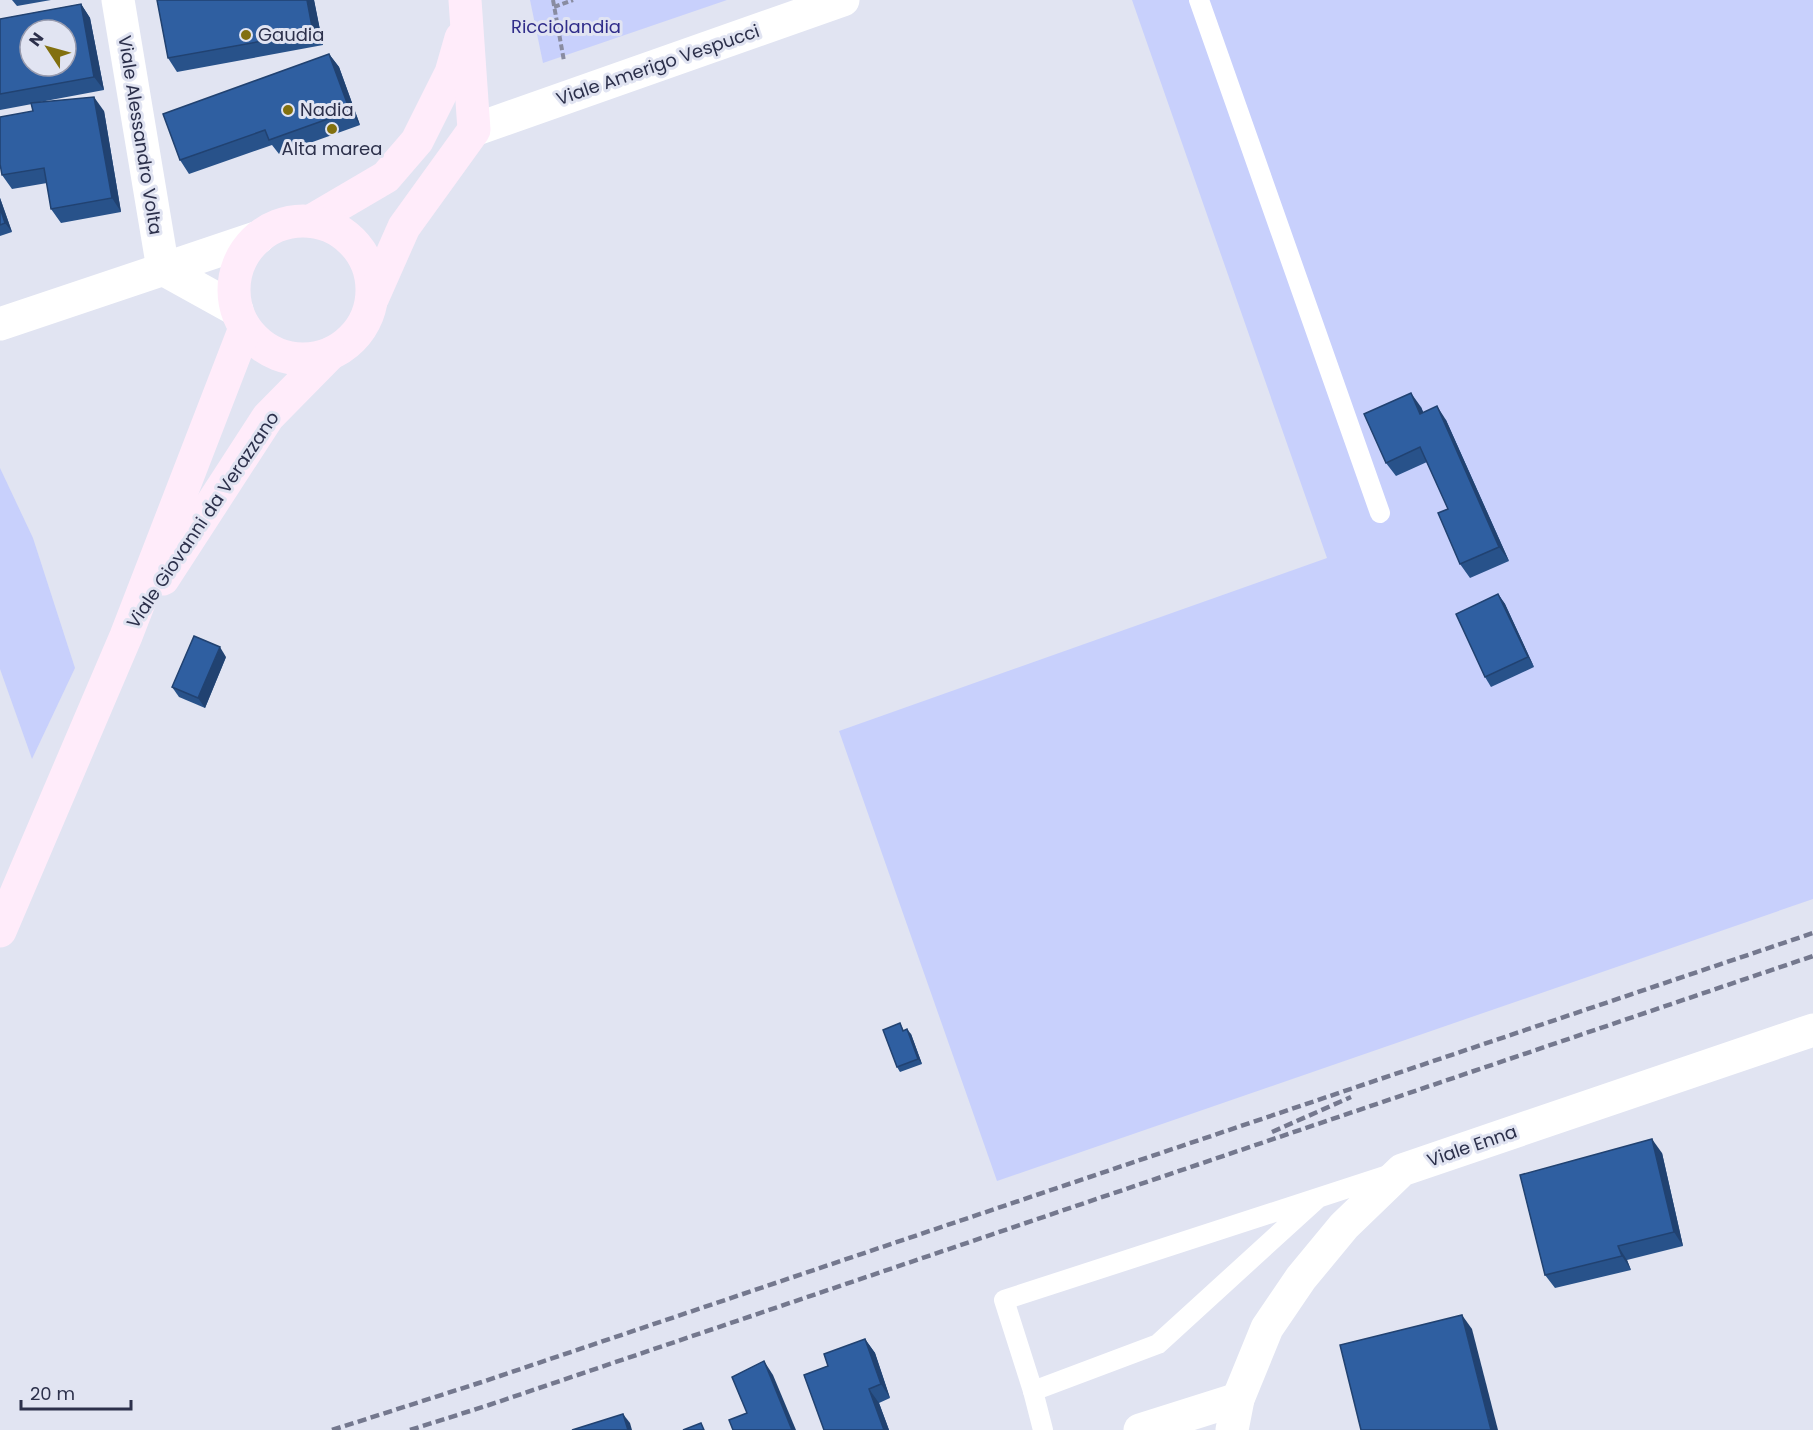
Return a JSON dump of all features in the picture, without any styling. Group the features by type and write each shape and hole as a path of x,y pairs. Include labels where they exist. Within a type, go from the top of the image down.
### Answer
{"street":[{"name":"Viale Alessandro Volta","path":"118,0 163,270"},
{"name":"Viale Amerigo Vespucci","path":"474,130 843,0"},
{"path":"163,270 241,319 262,346 283,356 307,359 330,354 346,344 359,331 368,315 373,297 404,227 474,130 465,10"},
{"path":"311,221 386,177 417,141 451,74 465,10"},
{"path":"0,324 259,237 275,227 292,222 311,221 332,227 350,238 363,255 371,275 373,297"},
{"path":"241,319 234,290 237,270 246,252 259,237"},
{"name":"Viale Giovanni da Verazzano","path":"0,931 126,636 241,319"},
{"name":"Viale Giovanni da Verazzano","path":"126,636 268,417 330,354"},
{"name":"Viale Enna","path":"1235,1414 1267,1328 1301,1278 1344,1226 1402,1170 1813,1030"},
{"path":"1140,1430 1235,1414"}],"lane":[{"path":"1199,0 1380,513"},
{"path":"1043,1430 1004,1300 1402,1170"},
{"path":"1033,1391 1158,1344 1318,1198"}],"path":[{"path":"553,0 570,96"},
{"path":"554,7 573,0"}],"green space":[{"name":"Ricciolandia","path":"530,0 727,0 543,63"},
{"path":"1132,0 1813,0 1813,899 997,1181 839,731 1327,558"},
{"path":"0,468 33,538 75,668 32,759 0,669"}],"building":[{"name":"Gaudia","path":"157,0 307,0 313,32 168,58"},
{"path":"81,4 94,77 0,94 0,19"},
{"name":"Nadia","path":"329,54 350,111 269,140 265,130 180,160 163,114"},
{"path":"94,97 112,198 51,209 44,168 2,175 0,117 33,111 31,103"},
{"path":"0,208 5,223 0,225"},
{"path":"1411,393 1420,414 1437,406 1499,547 1460,564 1438,513 1448,509 1420,447 1386,463 1364,414"},
{"path":"1498,594 1528,657 1485,677 1456,614"},
{"path":"194,636 220,647 198,698 172,687"},
{"path":"900,1023 903,1031 907,1029 918,1059 897,1067 883,1030"},
{"path":"1652,1139 1674,1232 1618,1246 1622,1256 1545,1275 1520,1175"},
{"path":"1462,1315 1491,1430 1361,1430 1340,1345"},
{"path":"865,1339 881,1384 869,1389 884,1430 824,1430 804,1375 828,1366 824,1354"},
{"path":"764,1361 792,1430 733,1430 729,1420 747,1413 732,1377"},
{"path":"623,1414 628,1430 572,1430"},
{"path":"701,1423 704,1430 683,1430"}],"railway":[{"path":"332,1430 482,1382 1813,933"},
{"path":"410,1430 1813,956"},
{"path":"1272,1132 1351,1097"}],"place":[{"name":"Gaudia","path":"246,35"},
{"name":"Nadia","path":"288,110"},
{"name":"Alta marea","path":"332,129"}]}
